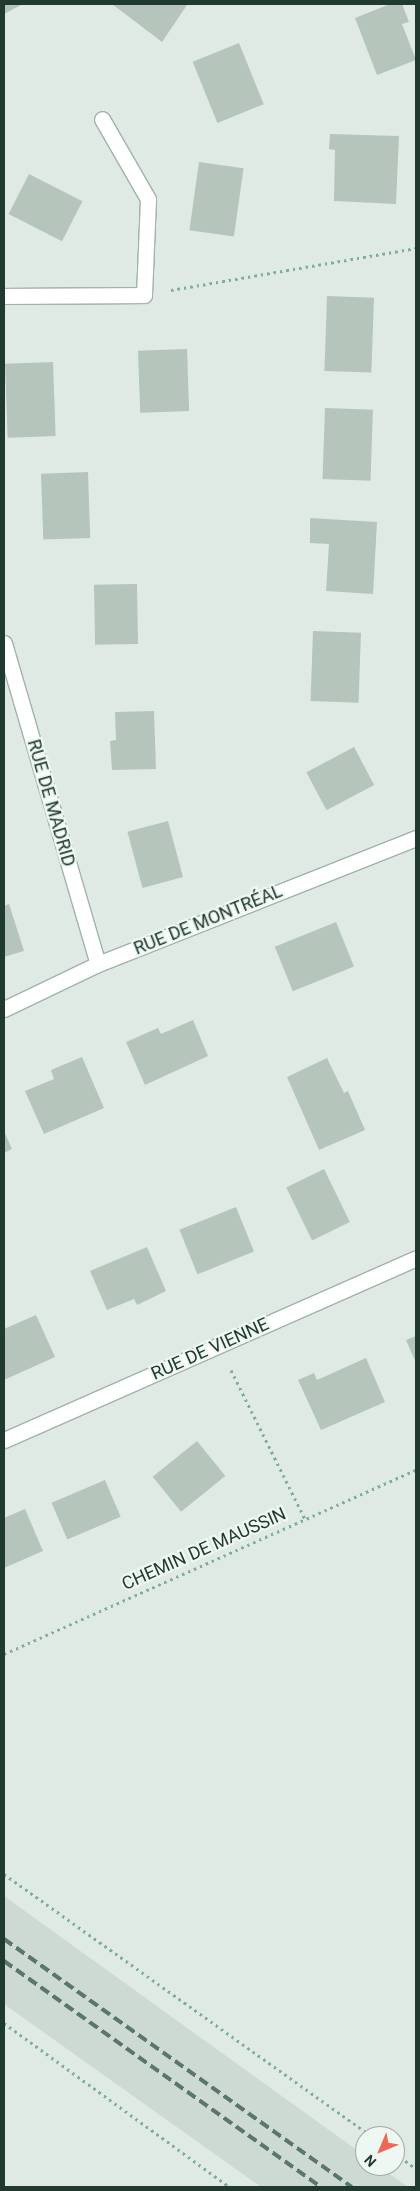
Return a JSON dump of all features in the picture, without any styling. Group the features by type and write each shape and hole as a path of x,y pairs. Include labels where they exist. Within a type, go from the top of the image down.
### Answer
{"street":[{"path":"4,296 144,295 148,199 102,120"},
{"name":"RUE DE MADRID","path":"4,643 98,964"},
{"name":"RUE DE MONTRÉAL","path":"4,1009 98,964 416,838"},
{"name":"RUE DE VIENNE","path":"4,1440 416,1258"}],"path":[{"path":"144,295 416,248"},
{"path":"219,1345 305,1519"},
{"name":"CHEMIN DE MAUSSIN","path":"4,1654 416,1470"},
{"path":"4,1874 357,2126"},
{"path":"4,2022 230,2187"},
{"path":"405,2160 416,2168"}],"shaded area":[{"path":"4,1896 355,2149 355,2176 392,2176 408,2187 261,2187 4,2004"}],"building":[{"path":"4,4 23,4 4,14"},
{"path":"112,4 185,4 187,5 162,42"},
{"path":"390,4 402,4 409,22 402,24 416,60 377,75 355,18"},
{"path":"239,43 264,104 217,123 193,62"},
{"path":"330,134 399,136 396,204 334,201 335,150 329,149"},
{"path":"199,162 244,168 234,237 189,230"},
{"path":"29,174 82,201 62,241 9,214"},
{"path":"327,296 374,298 371,373 324,371"},
{"path":"187,349 189,411 140,413 138,351"},
{"path":"53,362 56,436 8,438 5,364"},
{"path":"325,408 373,410 370,481 323,479"},
{"path":"88,472 90,538 43,540 41,474"},
{"path":"310,518 377,522 373,594 326,591 329,544 310,543"},
{"path":"137,584 138,644 95,645 94,585"},
{"path":"313,631 361,633 359,703 311,701"},
{"path":"154,711 156,769 112,770 110,741 116,740 115,712"},
{"path":"354,747 374,785 327,810 306,772"},
{"path":"168,821 183,877 142,888 127,832"},
{"path":"9,904 24,951 4,957 4,906"},
{"path":"336,922 354,967 293,991 275,947"},
{"path":"193,1020 208,1056 145,1085 126,1042 158,1028 161,1034"},
{"path":"82,1057 104,1108 44,1134 25,1091 54,1079 51,1070"},
{"path":"327,1058 344,1093 348,1091 365,1130 319,1150 287,1077"},
{"path":"4,1131 12,1149 4,1153"},
{"path":"324,1169 350,1222 312,1240 286,1187"},
{"path":"236,1207 254,1252 197,1274 179,1230"},
{"path":"147,1247 166,1291 137,1305 134,1299 107,1310 90,1271"},
{"path":"36,1315 55,1357 4,1380 4,1329"},
{"path":"416,1336 416,1363 406,1340"},
{"path":"366,1358 385,1402 321,1430 298,1380 314,1373 317,1380"},
{"path":"197,1441 225,1476 181,1512 153,1477"},
{"path":"105,1480 121,1517 67,1539 52,1503"},
{"path":"25,1509 43,1551 4,1568 4,1518"}],"railway":[{"path":"4,1939 352,2187"},
{"path":"4,1961 321,2187"}]}
